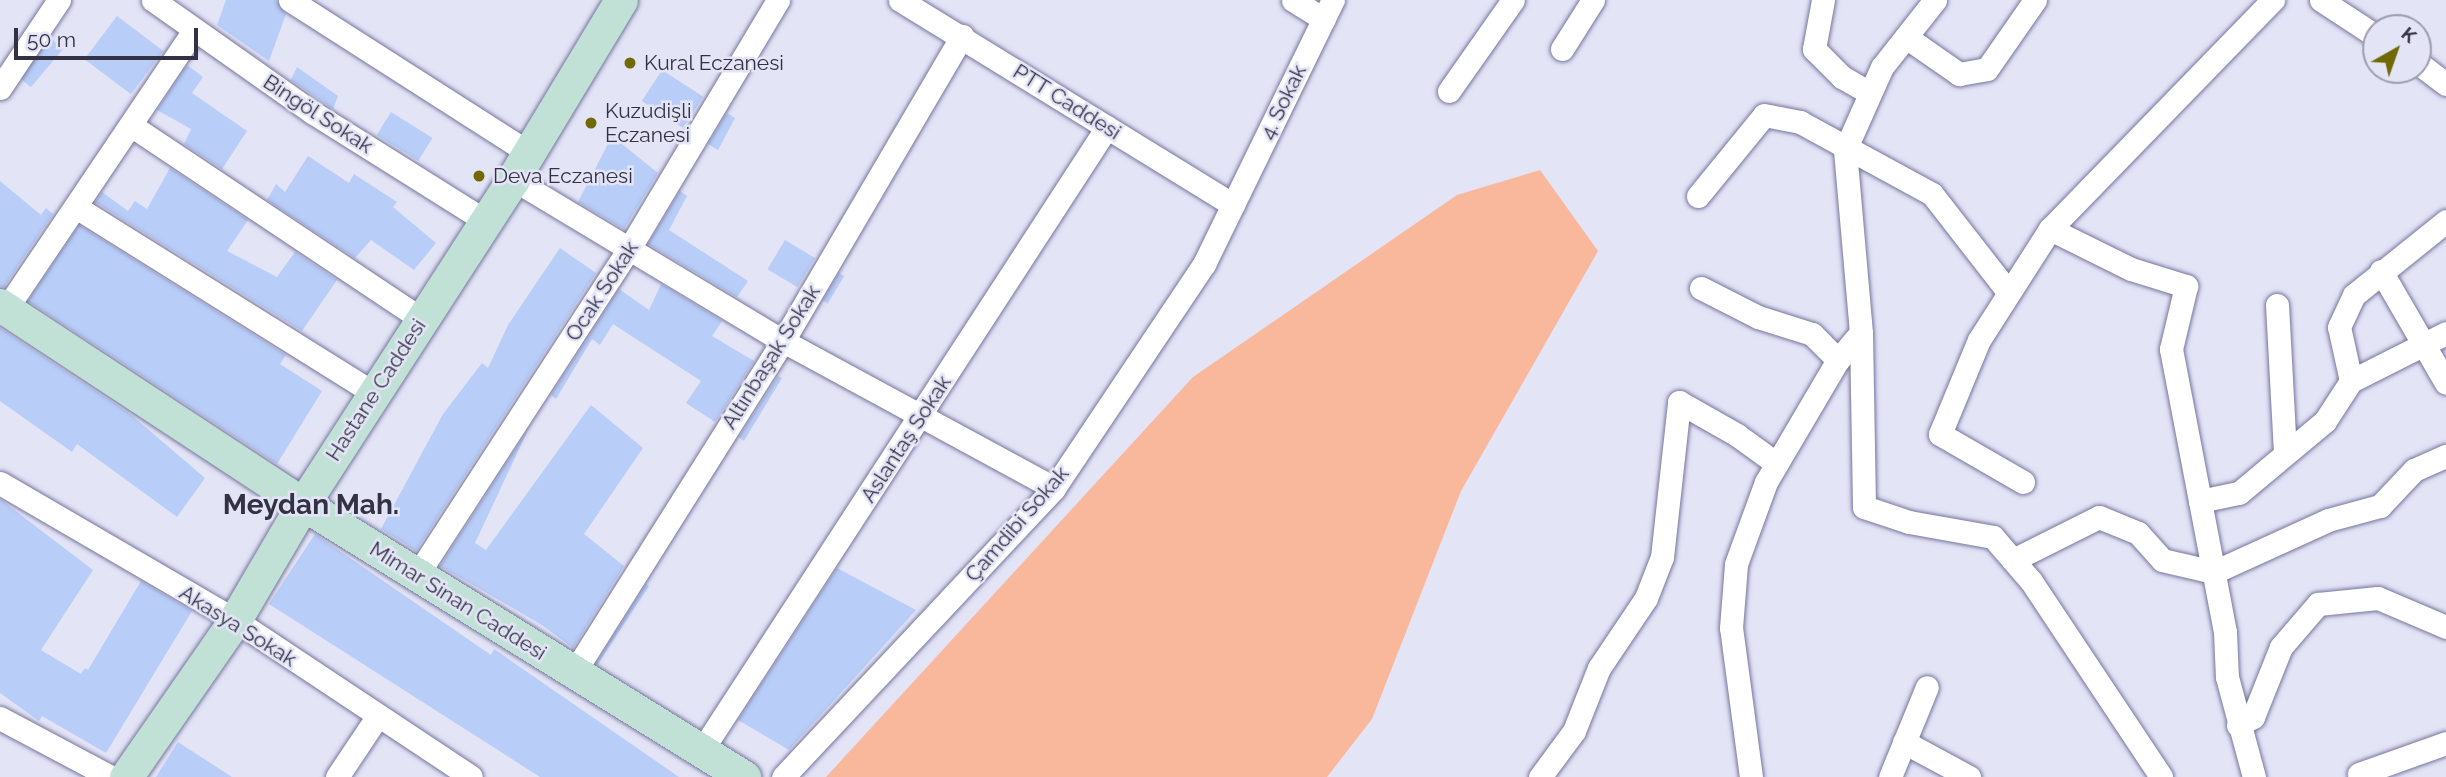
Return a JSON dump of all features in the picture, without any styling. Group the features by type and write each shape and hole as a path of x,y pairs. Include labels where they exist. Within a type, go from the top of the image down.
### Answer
{"street":[{"path":"0,88 59,0"},
{"name":"Bingöl Sokak","path":"153,0 312,112 486,221"},
{"path":"290,0 521,166 629,249 783,341 1054,488"},
{"name":"Hastane Caddesi","path":"125,777 235,620 303,504 521,166 621,0"},
{"name":"Ocak Sokak","path":"417,575 629,249 778,0"},
{"name":"PTT Caddesi","path":"900,0 1233,205"},
{"path":"1293,0 1328,10"},
{"path":"1449,91 1513,0"},
{"path":"1562,49 1593,0"},
{"path":"1823,0 1814,50 1842,77 1870,93"},
{"path":"1935,0 1882,67 1845,150 1861,333 1864,507 1909,522 1993,537 2013,560 2161,777"},
{"path":"1906,37 1959,74 1987,69 2035,0"},
{"path":"2023,482 1940,433 1979,341 2050,229 2273,0"},
{"path":"2322,0 2362,27"},
{"name":"4. Sokak","path":"1233,205 1328,10"},
{"path":"3,307 132,126 194,30"},
{"name":"Altınbaşak Sokak","path":"573,674 783,341 962,36"},
{"path":"1698,196 1764,115 1800,122 1845,150 1932,194 2009,293"},
{"path":"132,126 421,319"},
{"name":"Aslantaş Sokak","path":"702,750 923,415 1107,127"},
{"name":"Çamdibi Sokak","path":"783,777 1054,488 1204,264 1233,205"},
{"path":"76,207 374,393"},
{"path":"2351,381 2339,327 2354,295 2446,221"},
{"path":"2050,229 2131,269 2186,286 2171,349 2214,572 2238,725 2254,777"},
{"path":"2381,271 2446,383"},
{"path":"1702,288 1758,317 1812,334 1838,360"},
{"path":"2277,305 2285,451"},
{"name":"Mimar Sinan Caddesi","path":"3,307 303,504 573,674 744,777"},
{"path":"1751,777 1731,628 1736,564 1777,464 1838,360 1861,333"},
{"path":"2200,501 2239,493 2285,451 2325,421 2351,381 2446,333"},
{"path":"1540,777 1574,731 1599,668 1646,598 1662,557 1679,402 1737,435 1777,464"},
{"path":"2013,560 2099,517 2138,533 2162,560 2214,572 2328,520 2380,506 2414,470 2446,456"},
{"name":"Akasya Sokak","path":"0,483 235,620 377,717 471,777"},
{"path":"2238,725 2253,717 2281,647 2318,604 2378,598 2446,627"},
{"path":"1891,777 1927,687"},
{"path":"337,777 377,717"},
{"path":"0,718 111,777"},
{"path":"1904,742 1969,777"},
{"path":"2359,774 2446,743"}],"shaded area":[{"path":"1540,170 1598,251 1461,491 1372,719 1327,777 826,777 1193,377 1457,195"}],"building":[{"path":"226,0 276,0 286,14 269,61 217,25"},
{"path":"117,16 163,51 131,94 85,59"},
{"path":"50,38 63,49 31,87 18,76"},
{"path":"187,65 203,77 192,93 247,131 222,169 184,144 191,129 157,110"},
{"path":"297,67 338,96 333,109 291,80"},
{"path":"662,70 703,97 683,128 642,101"},
{"path":"391,112 433,138 418,161 377,135"},
{"path":"727,113 735,118 718,150 708,144"},
{"path":"612,136 658,173 624,229 578,202"},
{"path":"308,156 349,183 354,174 397,202 393,207 436,243 414,270 371,240 355,258 267,200 276,184 285,192"},
{"path":"170,168 248,220 227,251 277,277 295,252 337,280 302,331 95,202 102,192 128,211 135,201 147,209"},
{"path":"0,181 41,215 46,208 53,214 4,287 0,286"},
{"path":"680,191 687,196 669,230 748,281 737,297 648,244"},
{"path":"79,225 286,355 280,364 322,391 277,464 28,301"},
{"path":"785,240 815,258 797,287 767,269"},
{"path":"560,248 596,273 416,551 381,529 443,414 482,363 488,368 508,325"},
{"path":"839,273 844,276 828,304 823,300"},
{"path":"661,284 722,321 712,336 754,361 715,422 686,403 701,381 613,324 600,345 592,339 556,399 551,395 619,289 649,310"},
{"path":"0,328 129,413 205,478 177,517 77,444 72,452 0,401"},
{"path":"778,376 782,378 744,441 739,437"},
{"path":"591,405 643,448 584,534 624,566 573,648 542,625 440,566 529,428 475,543 486,550"},
{"path":"0,499 93,570 41,650 81,674 85,668 88,670 141,581 192,611 106,753 42,716 39,721 0,693"},
{"path":"315,534 491,655 494,649 679,777 540,777 269,604"},
{"path":"837,568 916,610 789,750 738,720"},
{"path":"646,584 649,586 598,664 596,663"},
{"path":"178,742 232,777 156,777"}],"place":[{"name":"Kural Eczanesi","path":"630,63"},
{"name":"Kuzudişli Eczanesi","path":"591,123"},
{"name":"Deva Eczanesi","path":"479,176"}],"district":[{"name":"Meydan Mah.","path":"311,505"}]}
